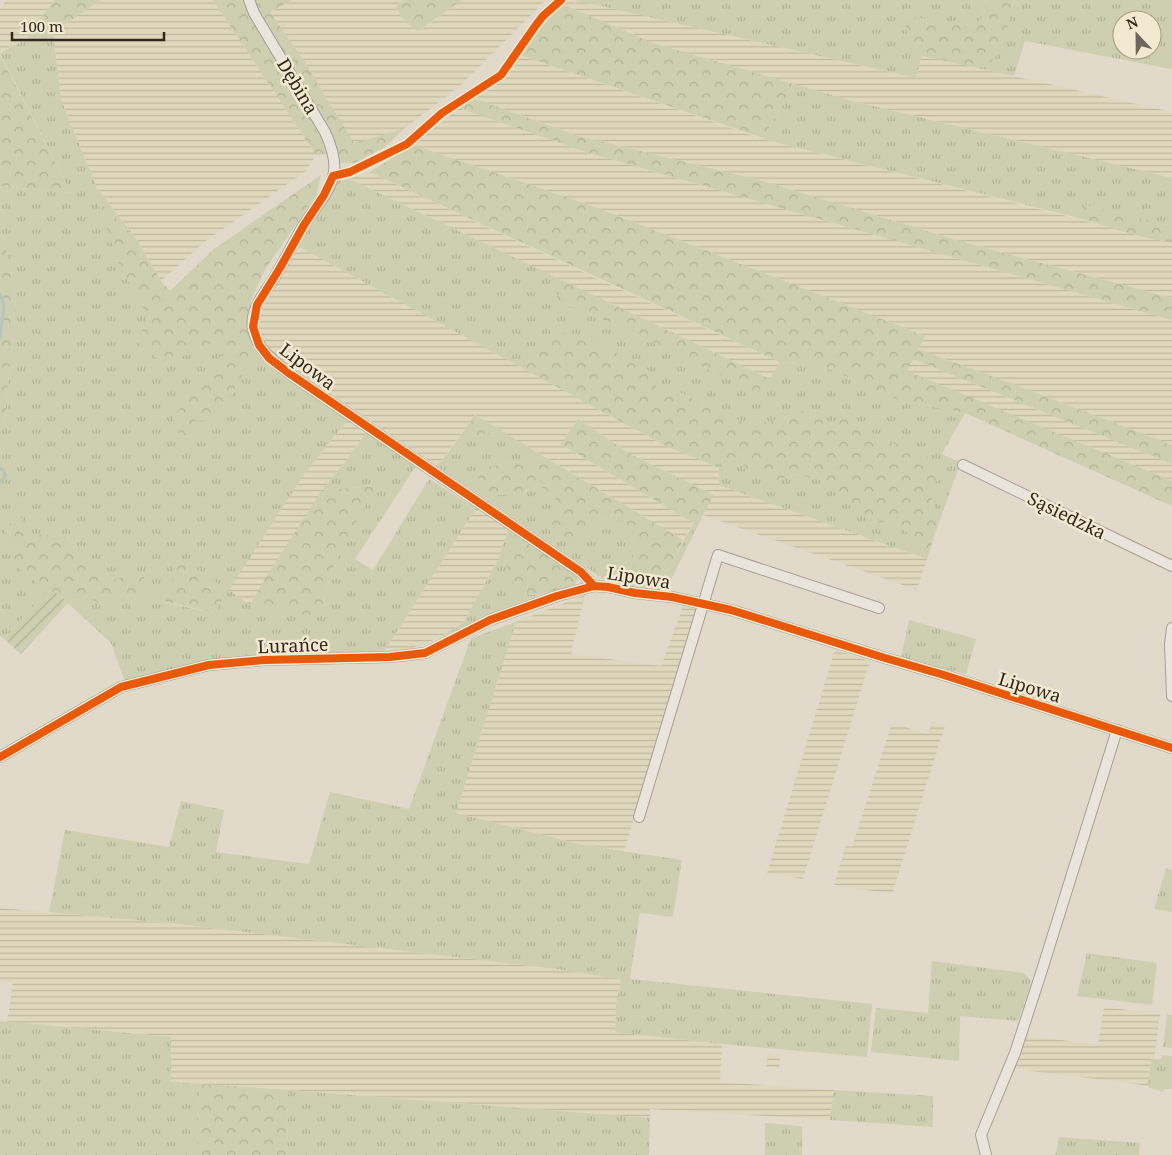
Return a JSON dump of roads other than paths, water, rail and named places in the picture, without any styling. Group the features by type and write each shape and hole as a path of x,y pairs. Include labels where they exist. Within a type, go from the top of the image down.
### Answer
{"street":[{"name":"Dębina","path":"249,0 254,13 326,132 333,156 333,176"},
{"name":"Lipowa","path":"333,176 324,195 257,305 252,327 259,345 269,358 290,374 581,572 594,586 704,603 798,630 1172,748"},
{"name":"Sąsiedzka","path":"963,465 1172,566"},
{"path":"639,817 718,556 879,608"},
{"name":"Lurańce","path":"0,757 121,687 209,665 264,660 390,657 425,653 490,620 557,596 594,586"},
{"path":"1172,628 1170,644 1172,696"},
{"path":"986,1155 981,1135 1018,1043 1118,730"}],"waterway":[{"path":"0,294 4,306 0,338"},
{"path":"0,468 4,471 5,476 0,482"}]}
